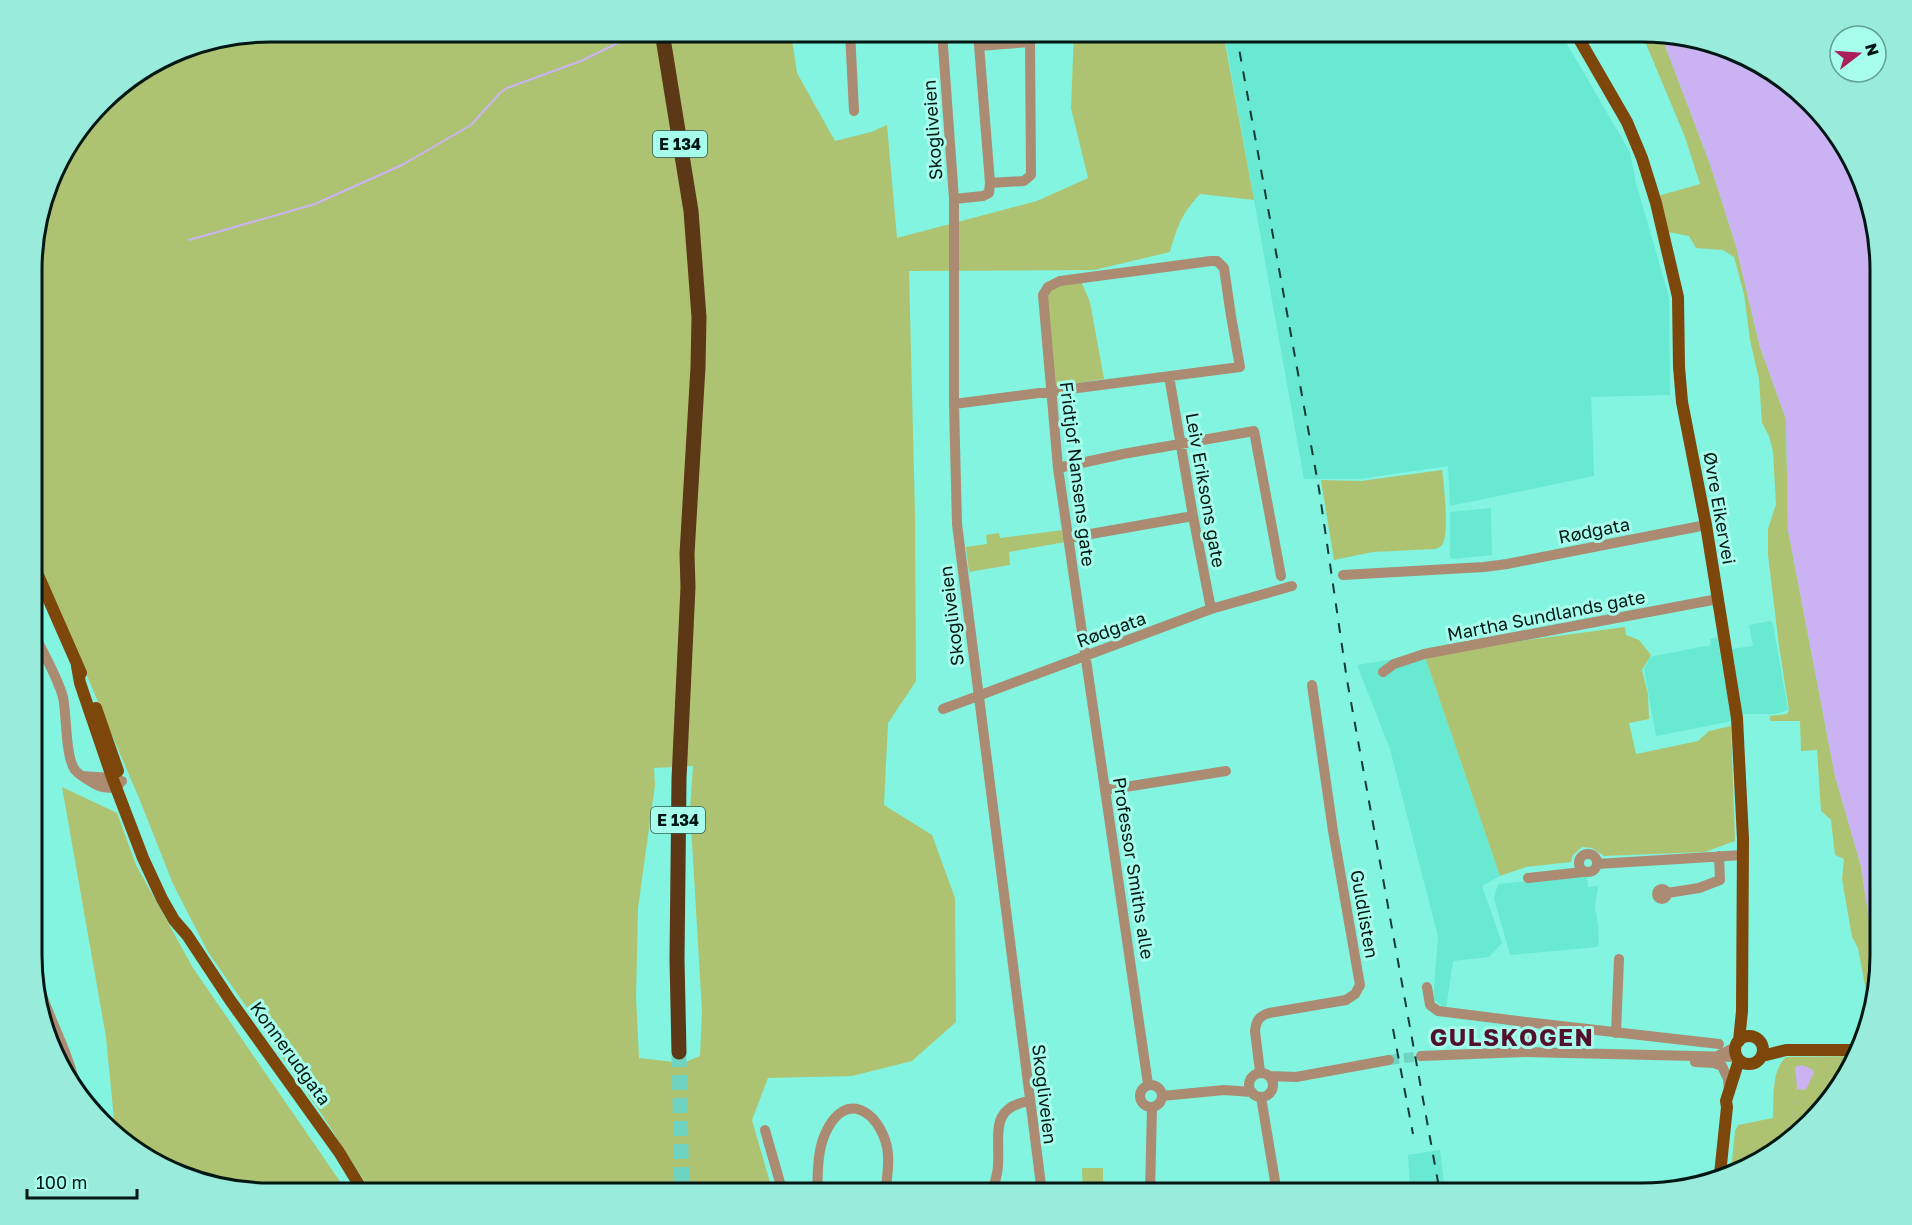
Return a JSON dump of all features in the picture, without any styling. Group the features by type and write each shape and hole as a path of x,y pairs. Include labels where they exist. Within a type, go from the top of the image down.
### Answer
{"highway":[{"name":"E 134","path":"664,42 698,256"},
{"name":"E 134","path":"669,42 693,189 699,272 698,367 687,554 688,587 681,704 677,856 679,1052"}],"main road":[{"name":"Øvre Eikervei","path":"1581,42 1627,122 1642,158 1656,203 1678,297 1678,367 1682,402 1706,525 1737,718 1743,855 1742,1011 1745,1050"},
{"name":"Konnerudgata","path":"42,586 102,723 116,782 187,935 230,1000 339,1152 358,1183"},
{"path":"1745,1050 1755,1063 1762,1056 1786,1050"},
{"path":"1745,1050 1849,1050"},
{"path":"1721,1169 1726,1101 1745,1050"},
{"path":"1727,1107 1739,1082 1745,1050"}],"street":[{"path":"851,42 854,111"},
{"name":"Skogliveien","path":"943,42 954,199 954,404 957,524 1041,1183"},
{"path":"954,199 983,196 989,193 979,42"},
{"path":"979,46 1030,42 1032,169 1028,179 1024,181 990,183"},
{"name":"Fridtjof Nansens gate","path":"1085,656 1058,468 1050,391 1043,295 1048,287 1060,280 1217,261 1224,268 1240,367 1169,376"},
{"path":"954,404 1169,376"},
{"name":"Leiv Eriksons gate","path":"1169,376 1192,516 1211,609"},
{"path":"1058,468 1254,431 1281,576"},
{"path":"1068,538 1192,516"},
{"name":"Rødgata","path":"1343,575 1484,567 1706,525"},
{"name":"Rødgata","path":"943,709 1211,609 1292,586"},
{"name":"Martha Sundlands gate","path":"1383,672 1394,664 1424,654 1718,600"},
{"path":"42,652 61,691 72,762 76,772 82,776 116,782"},
{"name":"Professor Smiths alle","path":"1085,656 1148,1084"},
{"name":"Guldlisten","path":"1265,1074 1255,1031 1259,1017 1269,1012 1346,1000 1355,994 1360,985 1333,831 1312,685"},
{"path":"1106,790 1226,771"},
{"path":"1583,872 1578,862 1584,855 1593,856 1597,864"},
{"path":"1597,864 1743,855"},
{"path":"1667,893 1699,888 1720,880 1719,856"},
{"path":"1528,878 1592,872 1597,864"},
{"path":"1616,1033 1619,958"},
{"path":"1427,987 1430,1005 1438,1011 1719,1044"},
{"path":"1525,1052 1526,1022"},
{"path":"53,1023 67,1057"},
{"path":"1421,1056 1525,1052 1719,1055 1745,1050"},
{"path":"1676,1055 1684,1060 1722,1066 1726,1072 1729,1090"},
{"path":"1224,1090 1265,1074 1296,1077 1389,1060"},
{"path":"1265,1074 1273,1082 1273,1089"},
{"path":"1162,1096 1224,1090 1256,1095 1269,1094 1273,1089 1296,1077"},
{"path":"1251,1079 1249,1086 1256,1095 1275,1183"},
{"path":"1148,1084 1158,1087 1162,1096 1158,1104 1152,1107 1144,1105 1140,1098 1141,1091 1148,1084"},
{"path":"994,1183 998,1166 998,1128 1002,1116 1012,1106 1029,1101"},
{"path":"1150,1183 1152,1107"},
{"path":"818,1183 824,1136 836,1115 846,1109 856,1108 867,1112 882,1132 888,1150 886,1183"},
{"path":"765,1130 780,1183"}],"shaded area":[{"path":"255,42 792,42 797,73 835,141 871,132 887,125 897,238 1037,201 1088,178 1071,108 1074,42 1225,42 1254,200 1200,194 1181,221 1170,252 1094,270 909,271 915,513 916,681 888,723 884,805 932,835 955,898 956,1022 912,1061 852,1076 768,1078 752,1120 770,1183 366,1183 319,1110 208,952 173,884 42,570 42,255 46,226 54,197 80,143 109,109 143,80 197,54 226,46","holes":["693,766 690,809 702,1011 700,1056 683,1063 639,1058 636,997 638,908 655,785 654,768"]},
{"path":"1226,42 1566,42 1630,152 1636,183 1669,297 1670,395 1591,397 1594,476 1450,506 1448,466 1359,479 1304,479"},
{"path":"1645,42 1664,43 1710,164 1736,246 1760,347 1786,419 1788,530 1835,776 1861,866 1870,926 1870,970 1866,996 1858,948 1852,937 1842,879 1844,859 1835,855 1831,820 1821,811 1817,750 1801,751 1800,721 1770,721 1770,716 1787,714 1789,710 1768,555 1768,529 1776,504 1773,452 1769,436 1762,423 1759,379 1750,340 1744,294 1734,257 1723,250 1696,248 1689,236 1668,232 1658,196 1700,184 1685,137"},
{"path":"1664,43 1686,46 1729,59 1781,89 1803,109 1832,143 1853,183 1866,226 1870,255 1870,926 1861,866 1835,776 1788,530 1786,419 1760,347 1736,246 1710,164"},
{"path":"1081,281 1090,302 1104,379 1058,386 1053,384 1045,301 1055,285"},
{"path":"1442,470 1446,519 1445,538 1441,546 1435,549 1373,552 1334,560 1321,480 1361,481"},
{"path":"1491,508 1492,555 1452,559 1450,557 1450,512"},
{"path":"1063,530 1065,542 1009,552 1010,565 969,572 966,547 987,544 986,535 999,533 1000,538"},
{"path":"1770,621 1773,624 1788,710 1776,714 1742,714 1732,649 1753,646 1749,625"},
{"path":"1625,627 1626,635 1639,640 1651,655 1642,670 1648,694 1649,719 1629,723 1636,754 1698,741 1709,731 1731,726 1735,841 1705,852 1604,856 1592,848 1582,847 1573,855 1571,862 1526,867 1500,876 1424,654"},
{"path":"1717,637 1732,721 1656,736 1644,669 1650,657 1711,645 1710,639"},
{"path":"1424,654 1500,876 1482,886 1502,943 1489,957 1453,961 1446,1009 1433,999 1438,937 1390,749 1357,665"},
{"path":"62,787 117,813 136,865 193,968 341,1183 255,1183 226,1179 183,1166 143,1145 114,1121 106,1037"},
{"path":"1587,875 1588,887 1598,886 1595,907 1599,944 1597,947 1510,955 1494,898 1498,884"},
{"path":"1846,1056 1832,1082 1803,1116 1769,1145 1732,1165 1735,1131 1738,1125 1773,1118 1776,1077 1786,1057"},
{"path":"1802,1065 1812,1069 1814,1074 1807,1088 1796,1091 1795,1067"},
{"path":"1440,1150 1444,1183 1409,1183 1408,1155"},
{"path":"1082,1168 1103,1168 1103,1183 1083,1183"}],"waterway":[{"path":"189,240 315,204 402,165 471,125 507,88 581,61 620,42"}],"tunnel":[{"path":"679,1052 682,1183"},
{"path":"1389,1060 1421,1056"}],"railway":[{"path":"1238,42 1319,489 1347,680 1438,1183"},
{"path":"1393,1029 1413,1134"}],"district":[{"name":"GULSKOGEN","path":"1512,1036"}]}
